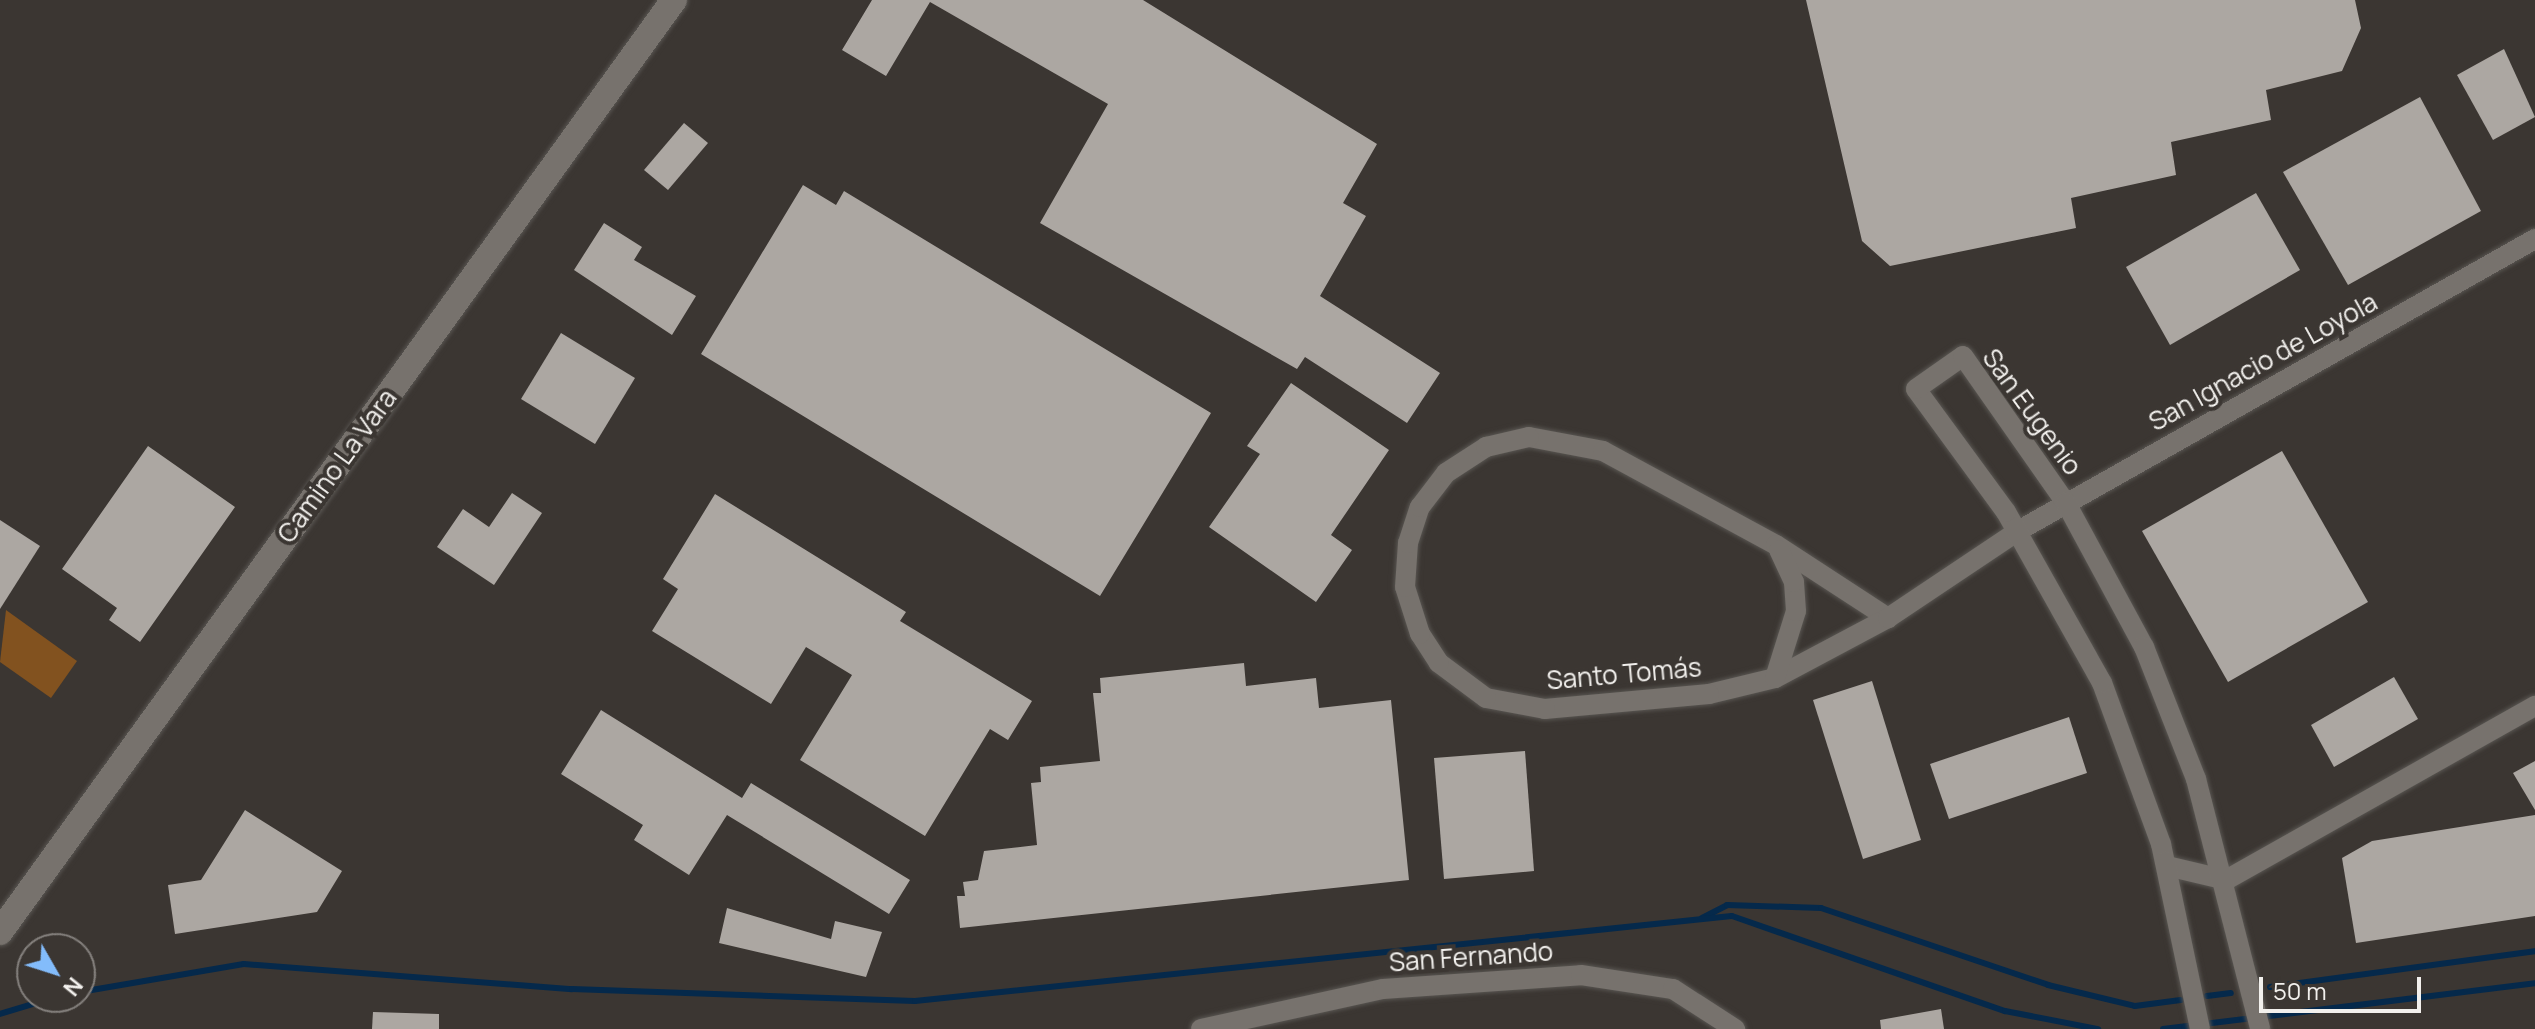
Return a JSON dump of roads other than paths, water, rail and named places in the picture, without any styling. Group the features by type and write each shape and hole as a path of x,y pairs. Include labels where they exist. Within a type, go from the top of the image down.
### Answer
{"street":[{"name":"Camino La Vara","path":"0,932 674,0"},
{"name":"San Ignacio de Loyola","path":"2018,531 2535,239"},
{"name":"San Eugenio","path":"2200,1029 2167,866 2102,683 2018,531 1916,389 1963,356 2066,503 2144,647 2226,880 2260,1029"},
{"name":"Santo Tomás","path":"1888,618 1776,545 1603,451 1529,437 1467,457 1431,491 1411,526 1405,587 1439,663 1503,703 1545,709 1709,694 1775,678 1888,618 2018,531"},
{"path":"1775,678 1796,611 1788,564 1776,545"},
{"path":"2167,866 2226,880 2535,706"},
{"name":"San Fernando","path":"1201,1029 1383,989 1581,975 1673,989 1735,1029"}],"waterway":[{"path":"1702,918 1727,905 1821,908 2048,985 2135,1006 2181,1000"},
{"path":"96,989 244,964 572,989 915,1001 1732,916 2005,1011 2098,1029"},
{"path":"2270,987 2535,951"},
{"path":"2163,1029 2535,983"},
{"path":"2207,996 2231,993"},
{"path":"0,1014 16,1009"}]}
